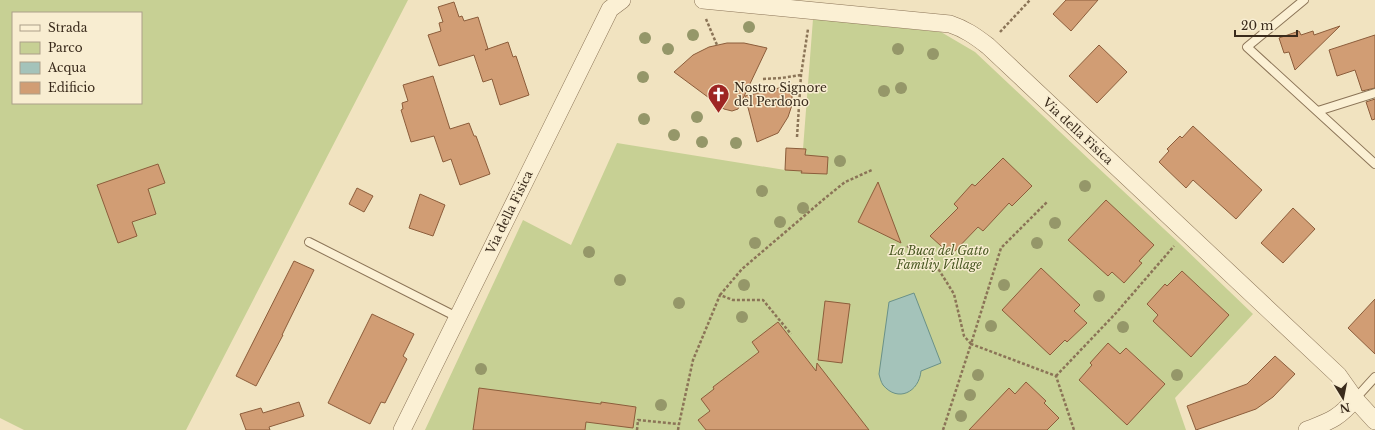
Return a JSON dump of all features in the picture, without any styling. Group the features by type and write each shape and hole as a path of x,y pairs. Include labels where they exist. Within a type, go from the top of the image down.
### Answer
{"street":[{"name":"Via della Fisica","path":"402,430 610,9 622,0"},
{"name":"Via della Fisica","path":"704,8 811,5 950,24 971,33 988,46 1338,375 1355,399 1375,421"},
{"path":"1307,430 1342,414 1355,399"}],"lane":[{"path":"1304,0 1246,47 1375,164"},
{"path":"1318,111 1375,93"},
{"path":"309,242 457,317"},
{"path":"1355,399 1375,377"}],"path":[{"path":"988,46 1030,0"},
{"path":"798,137 801,75 811,5"},
{"path":"704,8 717,45"},
{"path":"763,79 801,75"},
{"path":"678,430 693,360 720,295 742,269 824,199 845,182 872,170"},
{"path":"943,430 1001,248 1048,201"},
{"path":"1056,376 1116,313 1178,242"},
{"path":"906,246 934,262 954,294 964,336 970,344 1056,376"},
{"path":"720,295 734,300 763,300 791,334"},
{"path":"1056,376 1074,430"},
{"path":"637,430 638,420 679,424"}],"green space":[{"path":"0,0 408,0 186,430 24,430 0,418"},
{"name":"La Buca del Gatto Familiy Village","path":"813,19 941,32 975,52 1253,314 1175,398 1186,430 425,430 523,220 571,245 617,143 785,170 786,148 803,149"}],"water":[{"path":"914,293 941,363 921,371 916,385 907,393 901,394 889,390 883,385 879,374 889,302"}],"building":[{"path":"1066,0 1098,0 1071,31 1053,14"},
{"path":"454,2 459,17 462,16 464,21 478,17 488,49 508,42 513,57 516,56 529,95 500,105 492,79 483,82 474,55 439,66 428,35 441,31 439,23 443,22 438,7"},
{"path":"1340,26 1295,70 1289,52 1284,53 1279,38 1299,31 1301,35 1313,31 1314,35"},
{"path":"1375,35 1375,88 1362,91 1355,70 1337,76 1329,50"},
{"path":"727,43 744,43 767,48 738,109 732,111 724,109 674,72 693,55 709,47"},
{"path":"1099,45 1127,72 1097,103 1069,76"},
{"path":"433,76 450,129 469,123 474,136 476,136 490,174 460,185 451,159 443,162 434,136 411,142 401,110 403,109 402,103 408,101 403,85"},
{"path":"792,85 792,105 788,117 778,133 757,142 745,96"},
{"path":"1375,99 1375,119 1372,120 1366,102"},
{"path":"1193,126 1262,190 1236,219 1193,180 1186,188 1159,162 1169,151 1167,149 1180,136 1182,138"},
{"path":"786,148 806,149 805,155 828,157 827,174 801,173 802,171 785,170"},
{"path":"1003,158 1032,186 1012,206 1009,203 983,231 978,227 951,255 930,236 958,208 954,204 972,184 975,186"},
{"path":"158,164 165,183 148,189 156,214 132,222 137,236 118,243 97,185"},
{"path":"878,182 901,243 858,222"},
{"path":"357,188 373,196 364,212 349,204"},
{"path":"420,194 445,205 433,236 409,228"},
{"path":"1106,200 1154,245 1139,261 1142,263 1124,283 1112,272 1108,276 1068,240"},
{"path":"1293,208 1315,229 1283,263 1261,243"},
{"path":"294,261 314,270 283,335 256,386 236,376"},
{"path":"1041,268 1080,305 1074,311 1087,323 1067,342 1065,340 1050,355 1002,310"},
{"path":"1182,271 1229,315 1191,357 1153,321 1158,315 1147,304 1165,284 1167,286"},
{"path":"1375,299 1375,354 1348,328"},
{"path":"825,301 850,304 842,363 818,360"},
{"path":"372,314 414,334 403,356 407,359 385,403 381,402 370,424 328,403"},
{"path":"778,322 816,371 817,363 869,430 706,430 698,420 710,411 701,399 714,389 713,387 759,352 752,342"},
{"path":"1108,343 1120,354 1126,348 1165,384 1127,425 1079,380 1092,365 1090,363"},
{"path":"1275,356 1295,374 1273,397 1256,409 1196,430 1187,406 1247,384"},
{"path":"1026,382 1046,401 1044,403 1059,418 1047,430 969,430 1009,388 1015,394"},
{"path":"479,388 601,404 601,402 636,407 633,428 586,422 585,430 473,430"},
{"path":"299,402 304,416 269,427 270,430 246,430 240,414 261,408 263,413"}],"place":[{"name":"Nostro Signore del Perdono","path":"718,114"}]}
